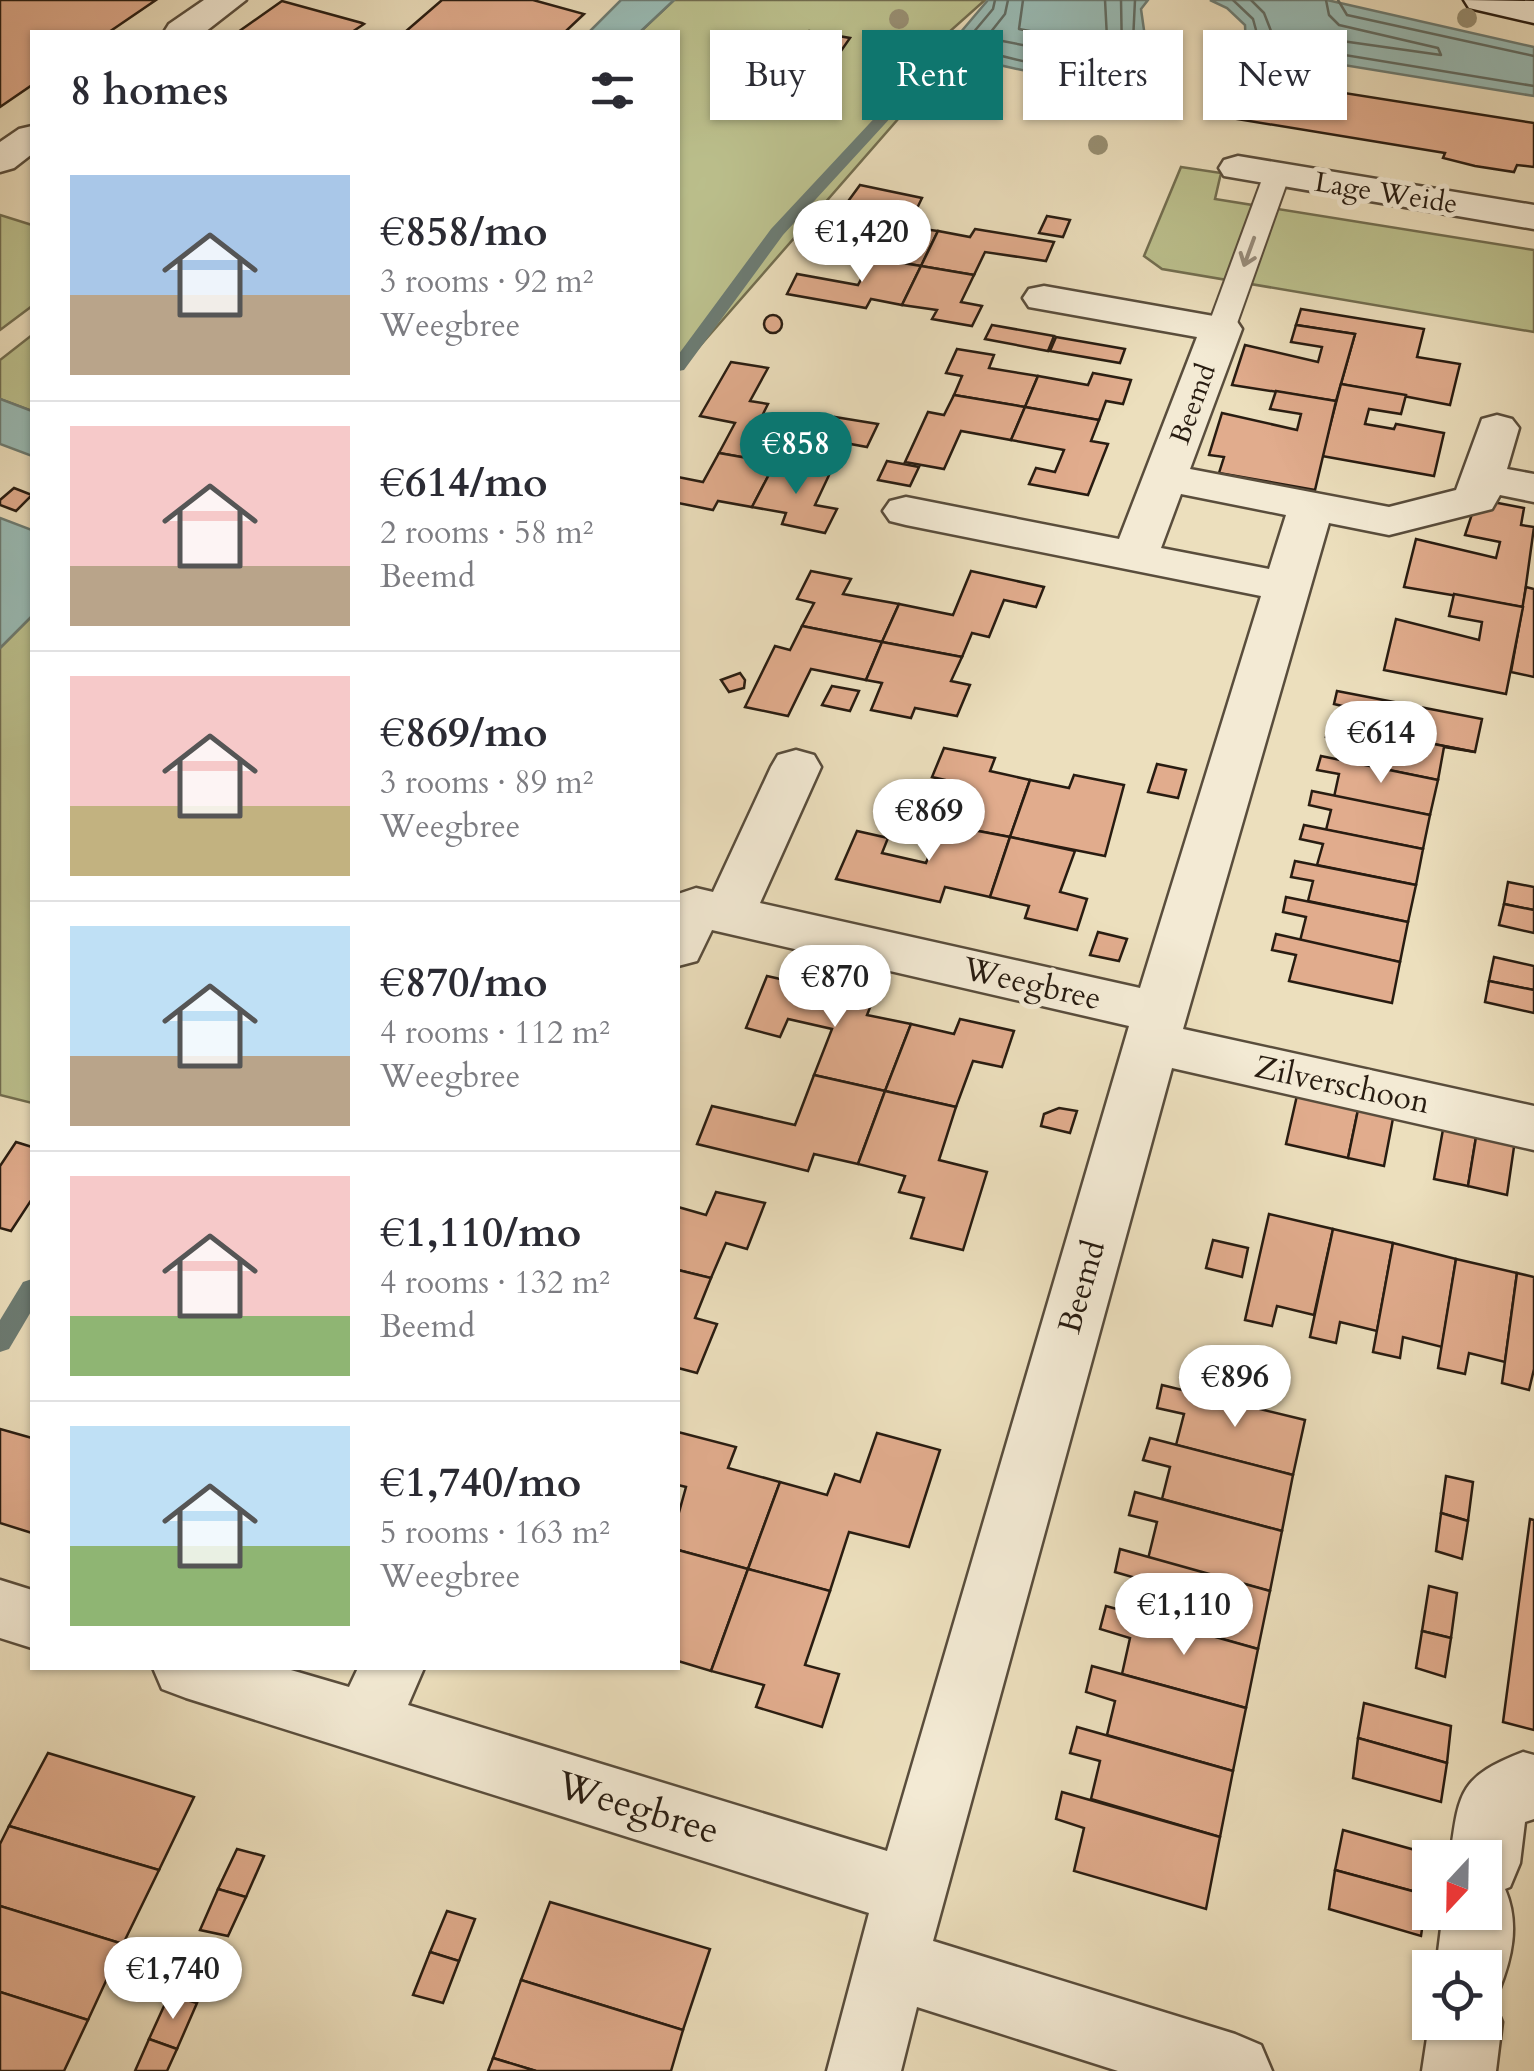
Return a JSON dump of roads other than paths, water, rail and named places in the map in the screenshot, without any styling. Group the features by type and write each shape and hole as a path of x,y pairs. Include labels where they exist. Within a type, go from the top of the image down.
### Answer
{"street":[{"path":"185,30 228,0"},
{"path":"1482,0 1534,12"},
{"path":"0,160 30,138"},
{"name":"Lage Weide","path":"1238,168 1534,217"},
{"path":"1044,298 1221,329"},
{"name":"Beemd","path":"1135,556 1221,329"},
{"path":"1496,428 1483,478 1534,488"},
{"name":"Beemd","path":"1166,478 1390,520 1476,499 1483,478"},
{"name":"Beemd","path":"864,2071 910,1892 1155,1028 1312,506"},
{"path":"906,511 1286,588"},
{"path":"728,916 796,767"},
{"name":"Weegbree","path":"680,943 696,907 1155,1028"},
{"name":"Zilverschoon","path":"1155,1028 1534,1128"},
{"path":"0,1609 30,1618"},
{"name":"Weegbree","path":"200,1670 379,1696 910,1892"},
{"path":"1488,1840 1492,1805 1522,1784 1534,1788"},
{"path":"892,1963 1234,2071"},
{"path":"1459,2071 1463,2040"}],"lane":[{"path":"1221,329 1276,174"}],"water":[{"path":"621,0 674,0 642,30 591,30"},
{"path":"988,0 1148,0 1141,9 1144,30 1023,30 1023,70 1003,66 1003,30 963,30"},
{"path":"1210,0 1327,0 1534,47 1534,96 1347,65 1347,30 1245,30 1245,25 1227,8"},
{"path":"0,399 30,410 30,455 0,444"},
{"path":"0,518 30,529 30,618 0,648"}],"waterway":[{"path":"680,363 777,232 881,120"},
{"path":"0,1342 30,1292"}]}
